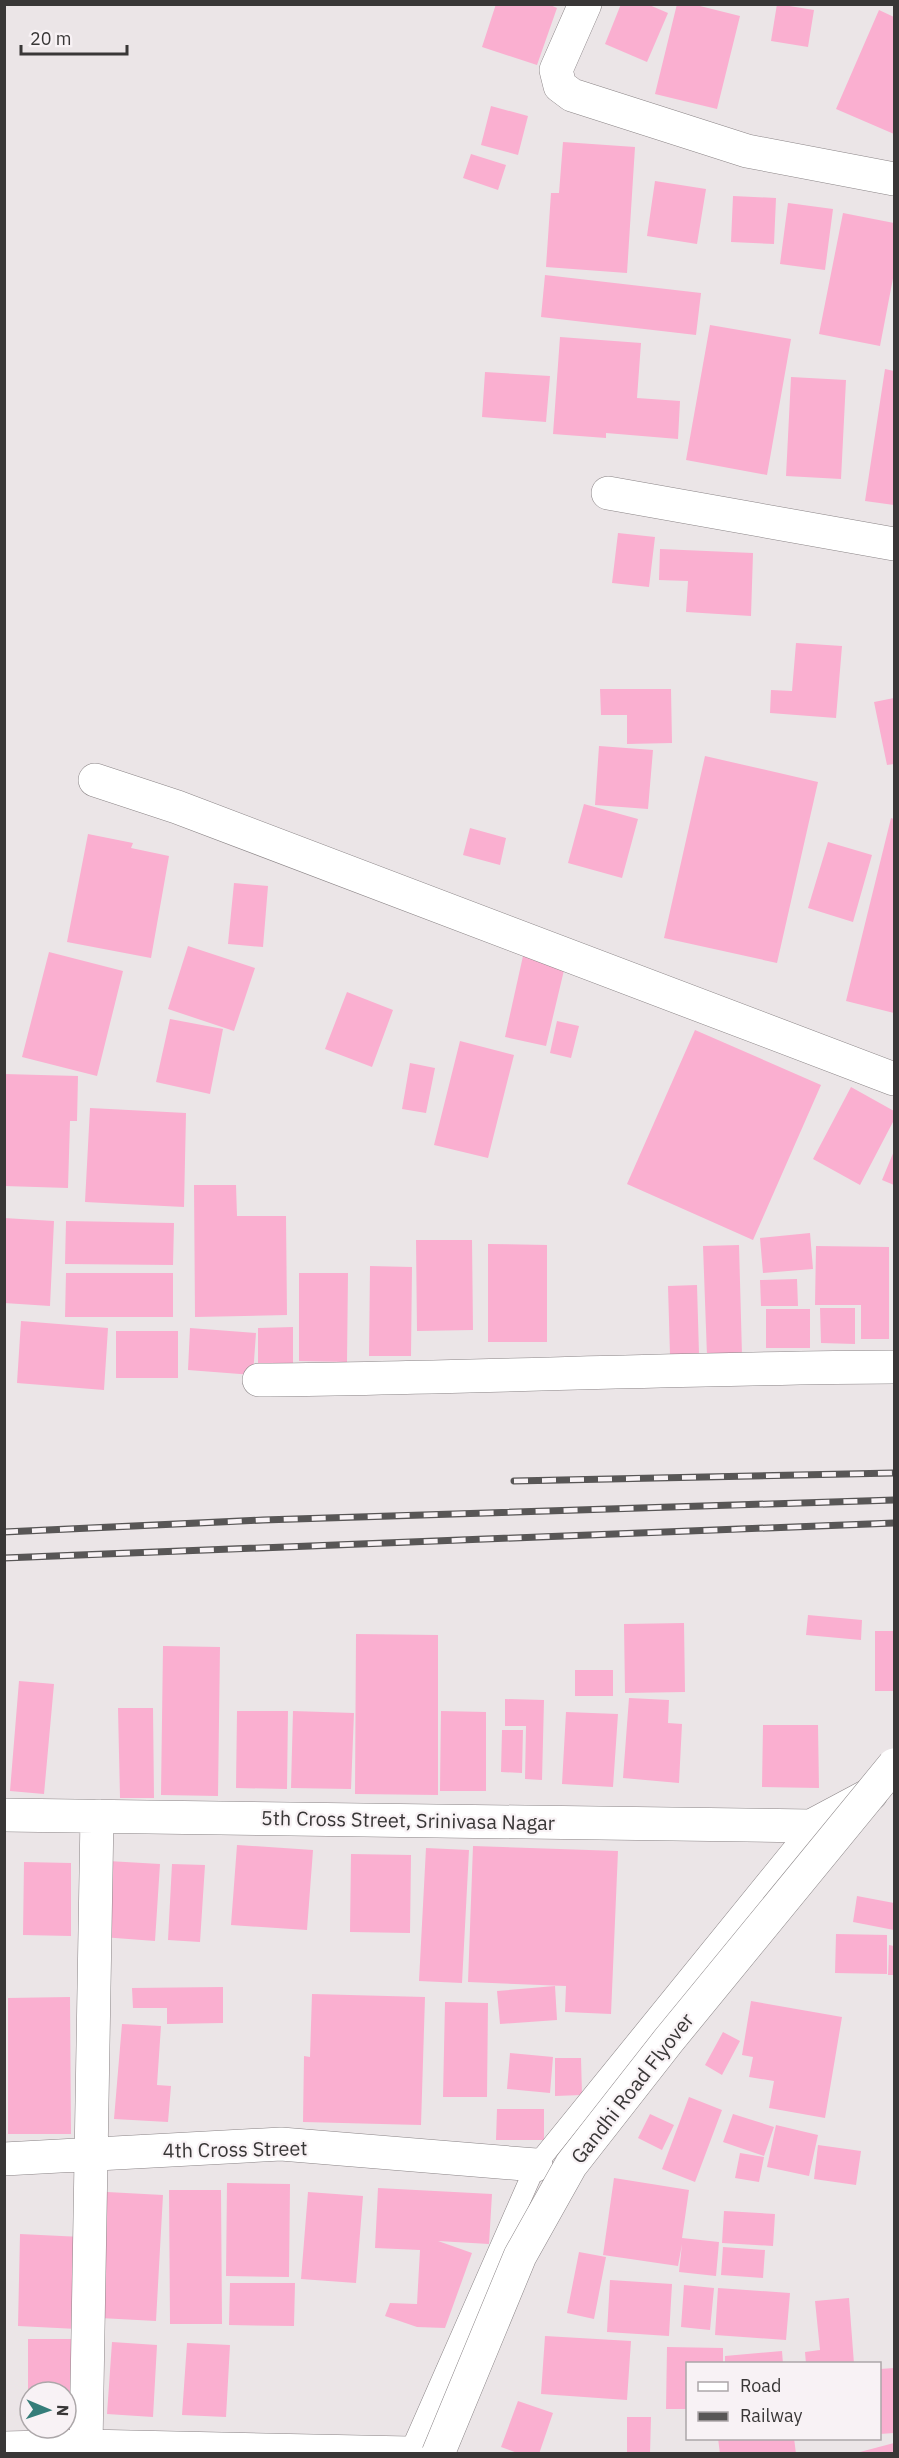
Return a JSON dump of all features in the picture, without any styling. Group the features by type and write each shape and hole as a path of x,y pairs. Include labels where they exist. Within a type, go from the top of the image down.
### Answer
{"street":[{"path":"585,4 556,70 561,86 572,95 747,151 894,179"},
{"path":"608,493 894,543"},
{"path":"95,780 188,811 894,1079"},
{"path":"259,1380 476,1378 717,1368 894,1367"},
{"name":"Gandhi Road Flyover","path":"438,2454 520,2256 571,2165 668,2041 894,1765"},
{"path":"811,1826 894,1781"},
{"name":"5th Cross Street, Srinivasa Nagar","path":"4,1815 811,1826"},
{"path":"86,2446 97,1816"},
{"name":"4th Cross Street","path":"4,2159 280,2145 536,2165"},
{"path":"4,2448 86,2446 409,2453"}],"lane":[{"path":"409,2453 536,2165 811,1826"}],"building":[{"path":"496,4 548,4 557,8 537,65 482,47"},
{"path":"621,4 647,4 668,13 647,62 605,44"},
{"path":"677,4 692,4 740,16 717,109 655,94"},
{"path":"777,4 814,10 808,47 771,41"},
{"path":"879,10 894,17 894,134 836,109"},
{"path":"491,106 528,116 518,155 481,145"},
{"path":"563,142 635,147 627,273 546,267 551,193 559,193"},
{"path":"471,154 506,165 498,190 463,178"},
{"path":"655,181 706,189 697,244 647,236"},
{"path":"733,196 776,198 774,244 731,242"},
{"path":"788,203 833,209 825,270 780,264"},
{"path":"843,213 894,223 894,273 880,346 819,334"},
{"path":"545,275 701,293 696,335 541,317"},
{"path":"710,325 791,339 767,475 686,460"},
{"path":"560,337 641,343 637,398 680,401 678,439 606,433 606,438 553,434"},
{"path":"885,369 894,371 894,505 865,501"},
{"path":"485,372 550,376 546,422 482,417"},
{"path":"791,377 846,380 841,479 786,476"},
{"path":"618,533 655,537 649,587 612,583"},
{"path":"660,549 753,553 751,616 686,612 688,581 659,580"},
{"path":"796,643 842,646 836,718 770,713 771,690 792,691"},
{"path":"600,689 671,689 672,743 627,744 627,715 601,715"},
{"path":"894,698 894,764 887,765 874,702"},
{"path":"599,746 653,750 648,809 595,805"},
{"path":"705,756 818,782 777,963 664,938"},
{"path":"584,804 638,819 622,878 568,863"},
{"path":"891,818 894,819 894,1013 846,1001"},
{"path":"470,828 506,838 500,865 463,855"},
{"path":"88,834 133,843 131,848 169,856 151,958 67,942"},
{"path":"828,842 872,855 853,922 808,908"},
{"path":"234,883 268,886 263,947 228,944"},
{"path":"188,946 255,968 234,1031 168,1009"},
{"path":"49,952 123,971 97,1076 22,1057"},
{"path":"523,956 565,966 546,1046 505,1037"},
{"path":"347,992 393,1010 372,1067 325,1049"},
{"path":"170,1019 223,1029 210,1094 156,1082"},
{"path":"557,1021 579,1026 571,1058 550,1053"},
{"path":"695,1030 821,1085 753,1240 627,1184"},
{"path":"460,1041 514,1055 488,1158 434,1145"},
{"path":"410,1063 435,1068 426,1113 402,1109"},
{"path":"4,1074 78,1076 77,1121 70,1121 68,1188 4,1186"},
{"path":"851,1087 894,1111 894,1120 860,1185 813,1159"},
{"path":"90,1108 186,1113 184,1207 85,1202"},
{"path":"894,1151 894,1185 882,1180"},
{"path":"194,1185 236,1185 237,1216 286,1216 287,1315 195,1317"},
{"path":"4,1218 54,1221 50,1306 4,1303"},
{"path":"66,1221 174,1223 173,1265 65,1264"},
{"path":"810,1233 813,1269 763,1273 760,1238"},
{"path":"416,1240 472,1240 473,1330 417,1331"},
{"path":"488,1244 547,1245 547,1342 488,1342"},
{"path":"739,1245 742,1355 707,1356 703,1246"},
{"path":"816,1246 889,1247 889,1339 861,1339 861,1305 815,1305"},
{"path":"370,1266 412,1267 411,1356 369,1356"},
{"path":"66,1273 173,1273 173,1317 65,1317"},
{"path":"299,1273 348,1273 347,1362 299,1361"},
{"path":"797,1279 798,1306 761,1306 760,1280"},
{"path":"697,1285 699,1354 670,1355 668,1286"},
{"path":"820,1308 855,1308 855,1344 821,1343"},
{"path":"766,1309 810,1309 810,1348 766,1348"},
{"path":"21,1321 108,1328 104,1390 17,1383"},
{"path":"293,1327 293,1369 258,1370 258,1328"},
{"path":"190,1328 256,1333 253,1375 188,1370"},
{"path":"116,1331 178,1331 178,1378 116,1378"},
{"path":"808,1615 862,1620 861,1640 806,1635"},
{"path":"684,1623 685,1692 625,1693 624,1624"},
{"path":"875,1631 894,1631 894,1691 875,1691"},
{"path":"356,1634 438,1635 438,1795 355,1794"},
{"path":"163,1646 220,1647 218,1796 161,1795"},
{"path":"575,1670 613,1670 613,1696 575,1696"},
{"path":"19,1681 54,1684 44,1794 10,1791"},
{"path":"629,1698 669,1700 668,1723 682,1724 679,1783 623,1778"},
{"path":"505,1699 544,1700 542,1780 525,1779 526,1726 505,1726"},
{"path":"118,1708 153,1708 154,1798 120,1798"},
{"path":"237,1711 288,1711 287,1789 236,1788"},
{"path":"293,1711 354,1713 351,1789 291,1788"},
{"path":"441,1711 486,1712 486,1791 440,1791"},
{"path":"566,1712 618,1714 613,1787 562,1784"},
{"path":"763,1725 818,1725 819,1788 762,1787"},
{"path":"502,1730 523,1730 522,1773 501,1772"},
{"path":"237,1845 313,1850 307,1930 231,1925"},
{"path":"473,1846 618,1851 611,2014 565,2012 566,1986 468,1982"},
{"path":"426,1848 469,1850 462,1983 419,1981"},
{"path":"351,1854 411,1855 410,1933 350,1932"},
{"path":"108,1861 160,1864 155,1941 102,1937"},
{"path":"24,1862 71,1863 71,1936 23,1935"},
{"path":"172,1864 205,1865 200,1942 168,1940"},
{"path":"857,1896 894,1903 894,1930 853,1922"},
{"path":"836,1934 887,1935 887,1974 835,1973"},
{"path":"889,1945 894,1946 894,1975 888,1975"},
{"path":"555,1986 557,2020 500,2024 497,1991"},
{"path":"223,1987 223,2023 167,2024 167,2008 133,2008 132,1988"},
{"path":"312,1994 425,1997 421,2125 303,2122 304,2056 310,2057"},
{"path":"70,1997 71,2134 8,2134 8,1998"},
{"path":"751,2001 842,2017 825,2118 769,2108 774,2081 749,2077 753,2057 742,2055"},
{"path":"445,2002 488,2003 487,2097 443,2097"},
{"path":"122,2024 161,2026 157,2085 171,2086 168,2122 114,2119"},
{"path":"723,2032 740,2041 722,2075 705,2065"},
{"path":"510,2053 553,2057 550,2093 507,2089"},
{"path":"555,2058 581,2058 582,2095 555,2096"},
{"path":"689,2097 722,2110 695,2182 662,2169"},
{"path":"497,2109 544,2109 544,2140 496,2140"},
{"path":"650,2114 674,2125 662,2150 638,2138"},
{"path":"733,2114 774,2127 764,2156 723,2142"},
{"path":"776,2125 818,2135 809,2176 767,2167"},
{"path":"818,2145 861,2151 856,2185 814,2179"},
{"path":"740,2153 764,2157 759,2182 735,2178"},
{"path":"614,2178 689,2190 682,2238 719,2242 716,2276 679,2272 682,2244 678,2266 603,2255"},
{"path":"227,2183 290,2184 289,2277 226,2276"},
{"path":"378,2188 492,2194 489,2244 438,2241 472,2253 445,2328 417,2327 385,2316 390,2303 417,2304 420,2250 375,2248"},
{"path":"169,2190 221,2190 222,2324 170,2324"},
{"path":"107,2192 163,2195 156,2321 100,2318"},
{"path":"308,2192 363,2196 356,2283 301,2279"},
{"path":"724,2211 775,2214 773,2246 722,2243"},
{"path":"20,2234 82,2237 77,2329 18,2326"},
{"path":"723,2247 765,2250 763,2278 721,2275"},
{"path":"579,2252 606,2257 594,2319 567,2313"},
{"path":"610,2280 672,2284 669,2336 607,2332"},
{"path":"230,2283 295,2283 294,2326 229,2325"},
{"path":"684,2285 714,2288 710,2330 681,2327"},
{"path":"718,2288 790,2293 786,2340 715,2335"},
{"path":"849,2298 854,2362 806,2362 805,2352 820,2350 815,2301"},
{"path":"545,2336 631,2341 627,2400 541,2394"},
{"path":"28,2339 76,2339 76,2380 28,2380"},
{"path":"112,2342 157,2345 153,2417 107,2414"},
{"path":"187,2343 230,2345 226,2417 182,2415"},
{"path":"667,2347 723,2348 723,2362 686,2362 686,2409 666,2409"},
{"path":"782,2351 783,2362 725,2362 725,2356"},
{"path":"894,2368 894,2433 881,2434 881,2369"},
{"path":"518,2401 553,2413 539,2454 520,2454 501,2447"},
{"path":"627,2417 651,2417 650,2454 627,2454"},
{"path":"718,2440 794,2440 796,2454 720,2454"},
{"path":"894,2443 894,2454 856,2454 856,2453"}],"railway":[{"path":"514,1481 894,1473"},
{"path":"4,1532 263,1520 894,1500"},
{"path":"4,1558 894,1523"}]}
